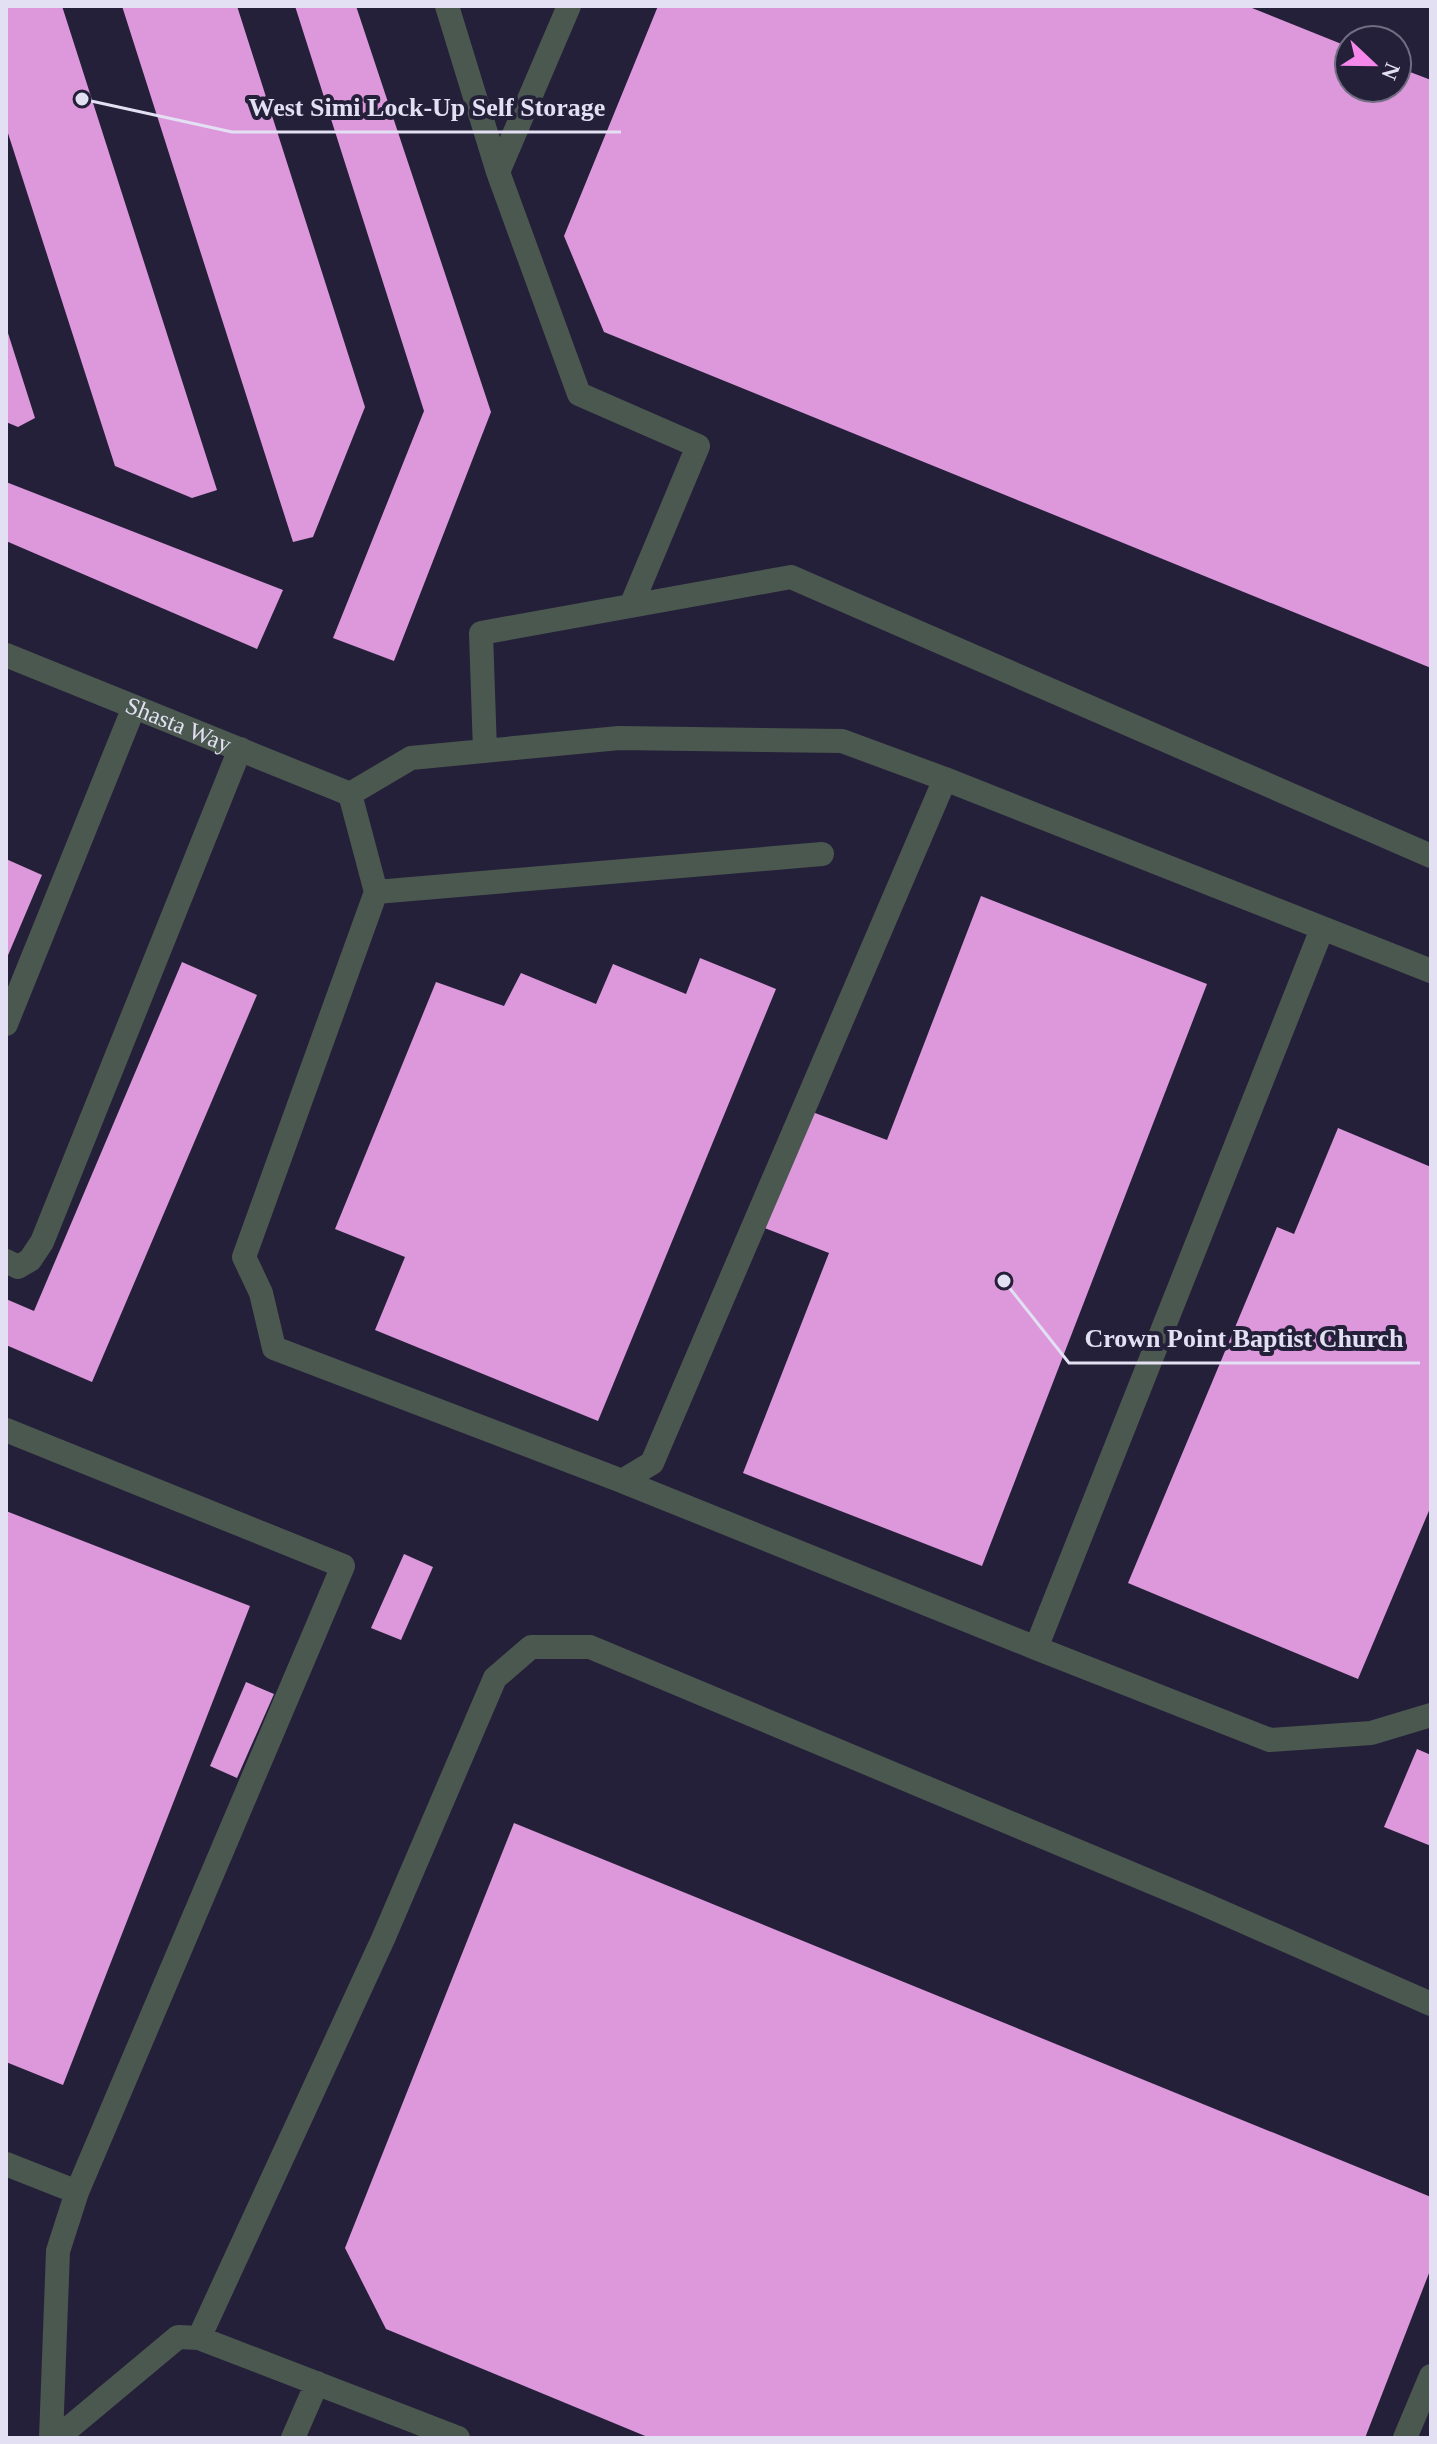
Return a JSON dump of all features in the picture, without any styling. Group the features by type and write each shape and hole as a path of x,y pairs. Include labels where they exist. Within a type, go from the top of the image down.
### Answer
{"street":[{"path":"447,6 498,172 579,394 698,446 631,606"},
{"path":"498,172 569,6"},
{"path":"485,751 481,633 791,577 1431,856"},
{"name":"Shasta Way","path":"6,655 350,794"},
{"path":"6,1024 134,707"},
{"path":"1431,971 842,741 619,738 411,758 350,794 376,892 244,1257 261,1293 274,1348 622,1481 1270,1740 1371,1733 1431,1715"},
{"path":"6,1261 18,1267 30,1260 42,1242 240,749"},
{"path":"622,1481 652,1463 945,779"},
{"path":"376,892 822,854"},
{"path":"1036,1648 1322,929"},
{"path":"6,1430 343,1566 77,2192 58,2251 51,2438"},
{"path":"199,2338 383,1939 495,1678 531,1647 590,1647 1199,1902 1431,2004"},
{"path":"6,2164 77,2192"},
{"path":"57,2438 178,2337 199,2338 458,2438"},
{"path":"1405,2438 1431,2376"},
{"path":"293,2438 317,2383"}],"building":[{"path":"6,6 62,6 217,490 192,498 115,466 6,127"},
{"path":"122,6 237,6 365,407 313,537 293,542"},
{"path":"295,6 356,6 491,412 394,661 333,638 424,411"},
{"path":"658,6 1247,6 1333,41 1333,104 1413,104 1413,73 1431,80 1431,668 604,332 564,236"},
{"path":"7,330 35,418 18,427 6,422"},
{"path":"6,482 283,590 257,649 6,541"},
{"path":"6,859 42,875 6,960"},
{"path":"981,896 1207,984 982,1566 743,1473 829,1253 762,1227 807,1110 887,1140"},
{"path":"700,958 776,989 598,1421 375,1330 405,1257 335,1229 436,982 504,1006 521,973 596,1004 613,964 686,994"},
{"path":"182,962 257,995 92,1382 6,1345 6,1299 34,1311"},
{"path":"1338,1128 1431,1167 1431,1506 1358,1679 1128,1583 1277,1227 1294,1234"},
{"path":"6,1511 250,1606 63,2085 6,2062"},
{"path":"404,1554 433,1567 401,1640 371,1628"},
{"path":"246,1682 274,1694 237,1778 210,1766"},
{"path":"1417,1749 1431,1755 1431,1846 1384,1827"},
{"path":"514,1823 1431,2197 1431,2268 1365,2438 650,2438 386,2329 345,2248"}],"place":[{"name":"West Simi Lock-Up Self Storage","path":"82,99"},
{"name":"Crown Point Baptist Church","path":"1004,1281"}]}
